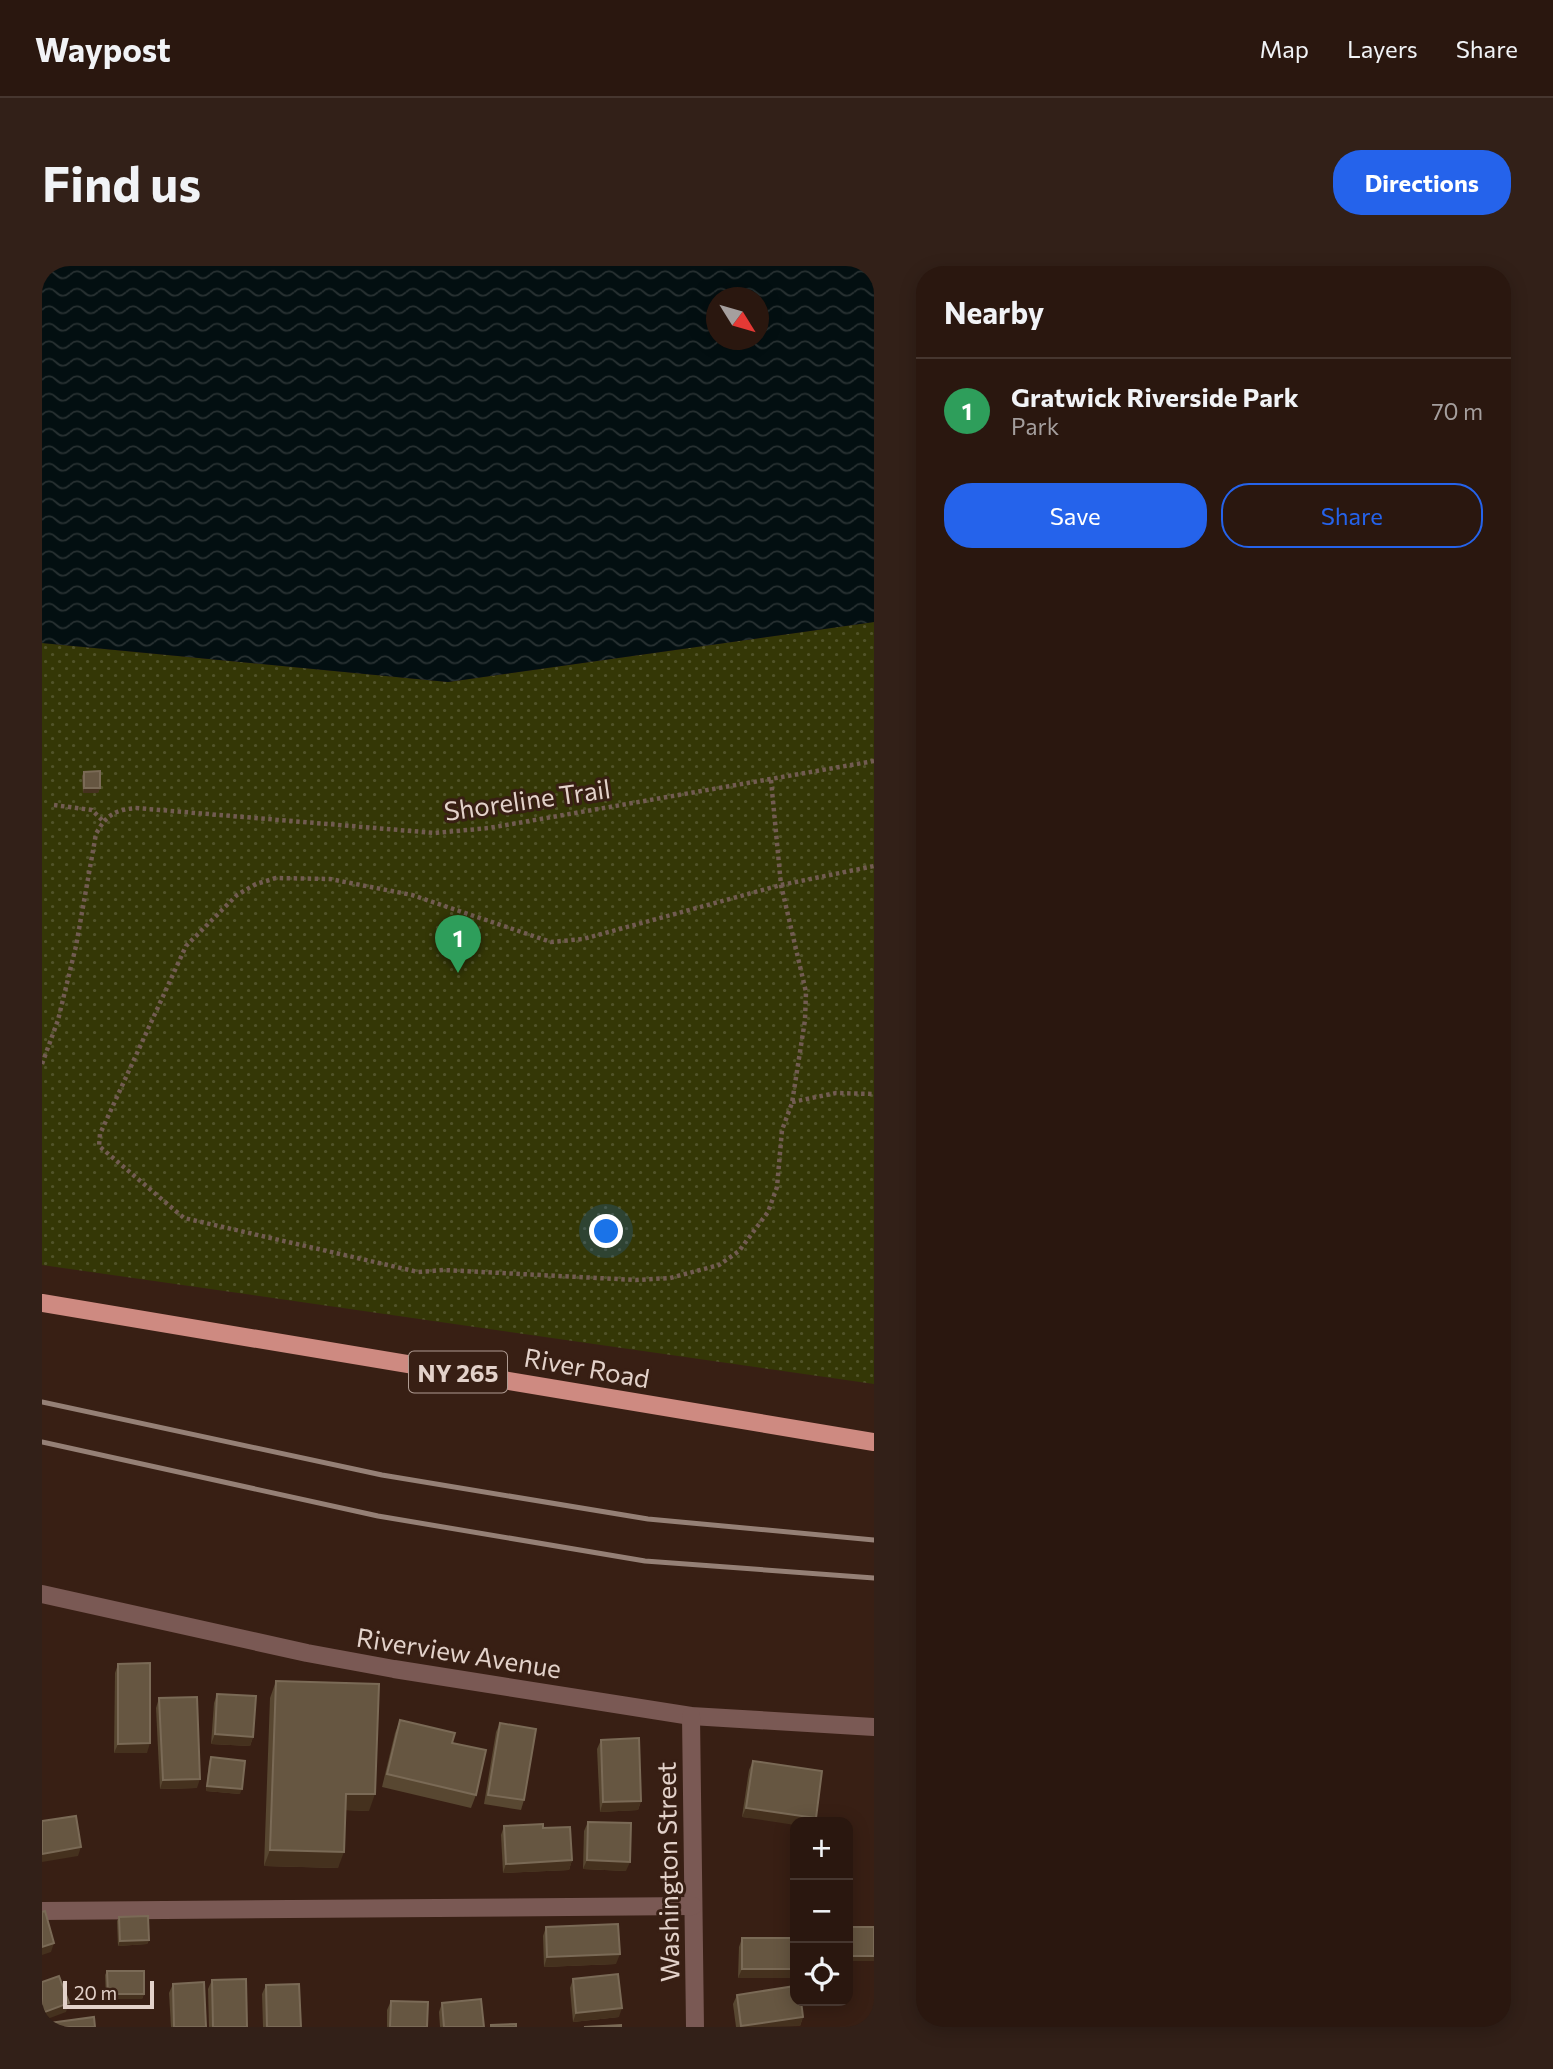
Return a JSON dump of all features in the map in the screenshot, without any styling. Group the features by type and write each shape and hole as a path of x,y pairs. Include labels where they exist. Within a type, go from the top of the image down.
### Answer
{"main road":[{"name":"River Road","path":"42,1303 874,1442"}],"street":[{"name":"Riverview Avenue","path":"42,1594 307,1653 691,1716 874,1727"},
{"name":"Washington Street","path":"691,1716 695,2027"},
{"path":"42,1910 694,1906"}],"path":[{"name":"Shoreline Trail","path":"103,821 115,810 136,808 283,823 435,833 489,828 874,761"},
{"path":"771,780 781,885 806,992 805,1020 792,1103 782,1130 777,1187 768,1212 739,1251 719,1265 697,1272 636,1280 444,1270 418,1272 184,1218 99,1146 100,1134 186,946 237,895 256,884 285,877 344,882 412,895 551,942 583,939 781,885 874,866"},
{"path":"42,1064 58,1020 90,882 96,834 103,821 92,810 54,805"},
{"path":"792,1103 836,1093 874,1094"}],"shaded area":[{"path":"874,622 874,1384 42,1265 42,643 448,682"}],"water":[{"path":"42,266 874,266 874,622 448,682 42,643"}],"building":[{"path":"100,771 100,788 84,788 84,772"},
{"path":"150,1663 150,1743 118,1744 118,1664"},
{"path":"276,1681 379,1684 375,1794 346,1794 344,1852 270,1850"},
{"path":"217,1694 256,1696 253,1737 215,1734"},
{"path":"197,1697 200,1779 163,1780 159,1698"},
{"path":"400,1720 455,1733 452,1743 486,1750 476,1795 387,1774"},
{"path":"500,1723 536,1729 524,1800 488,1795"},
{"path":"639,1738 641,1801 603,1802 601,1740"},
{"path":"211,1757 245,1761 242,1789 207,1786"},
{"path":"753,1761 822,1771 816,1817 746,1808"},
{"path":"76,1816 81,1847 42,1854 42,1821"},
{"path":"588,1822 631,1823 630,1862 587,1860"},
{"path":"543,1824 543,1828 570,1827 572,1860 506,1864 504,1826"},
{"path":"45,1911 54,1943 42,1947 42,1912"},
{"path":"148,1916 149,1940 120,1941 119,1917"},
{"path":"618,1924 620,1954 547,1957 546,1927"},
{"path":"853,1927 874,1927 874,1956 853,1956"},
{"path":"742,1938 790,1938 790,1969 742,1969"},
{"path":"107,1971 144,1971 144,1994 108,1994"},
{"path":"618,1974 622,2008 576,2013 573,1979"},
{"path":"59,1976 69,2003 42,2013 42,1982"},
{"path":"246,1979 247,2027 213,2027 212,1980"},
{"path":"204,1982 206,2027 174,2027 173,1984"},
{"path":"299,1984 301,2027 267,2027 266,1985"},
{"path":"790,1987 790,2006 802,2006 803,2017 741,2026 737,1995"},
{"path":"481,1999 484,2027 444,2027 442,2003"},
{"path":"391,2001 428,2002 427,2027 390,2027"},
{"path":"94,2017 95,2027 42,2027 42,2024"},
{"path":"516,2024 516,2027 491,2027 491,2025"},
{"path":"621,2025 621,2027 584,2027"}],"railway":[{"path":"42,1402 382,1475 648,1519 874,1540"},
{"path":"42,1442 378,1516 645,1561 874,1578"}],"place":[{"name":"Gratwick Riverside Park","path":"458,973"}]}
